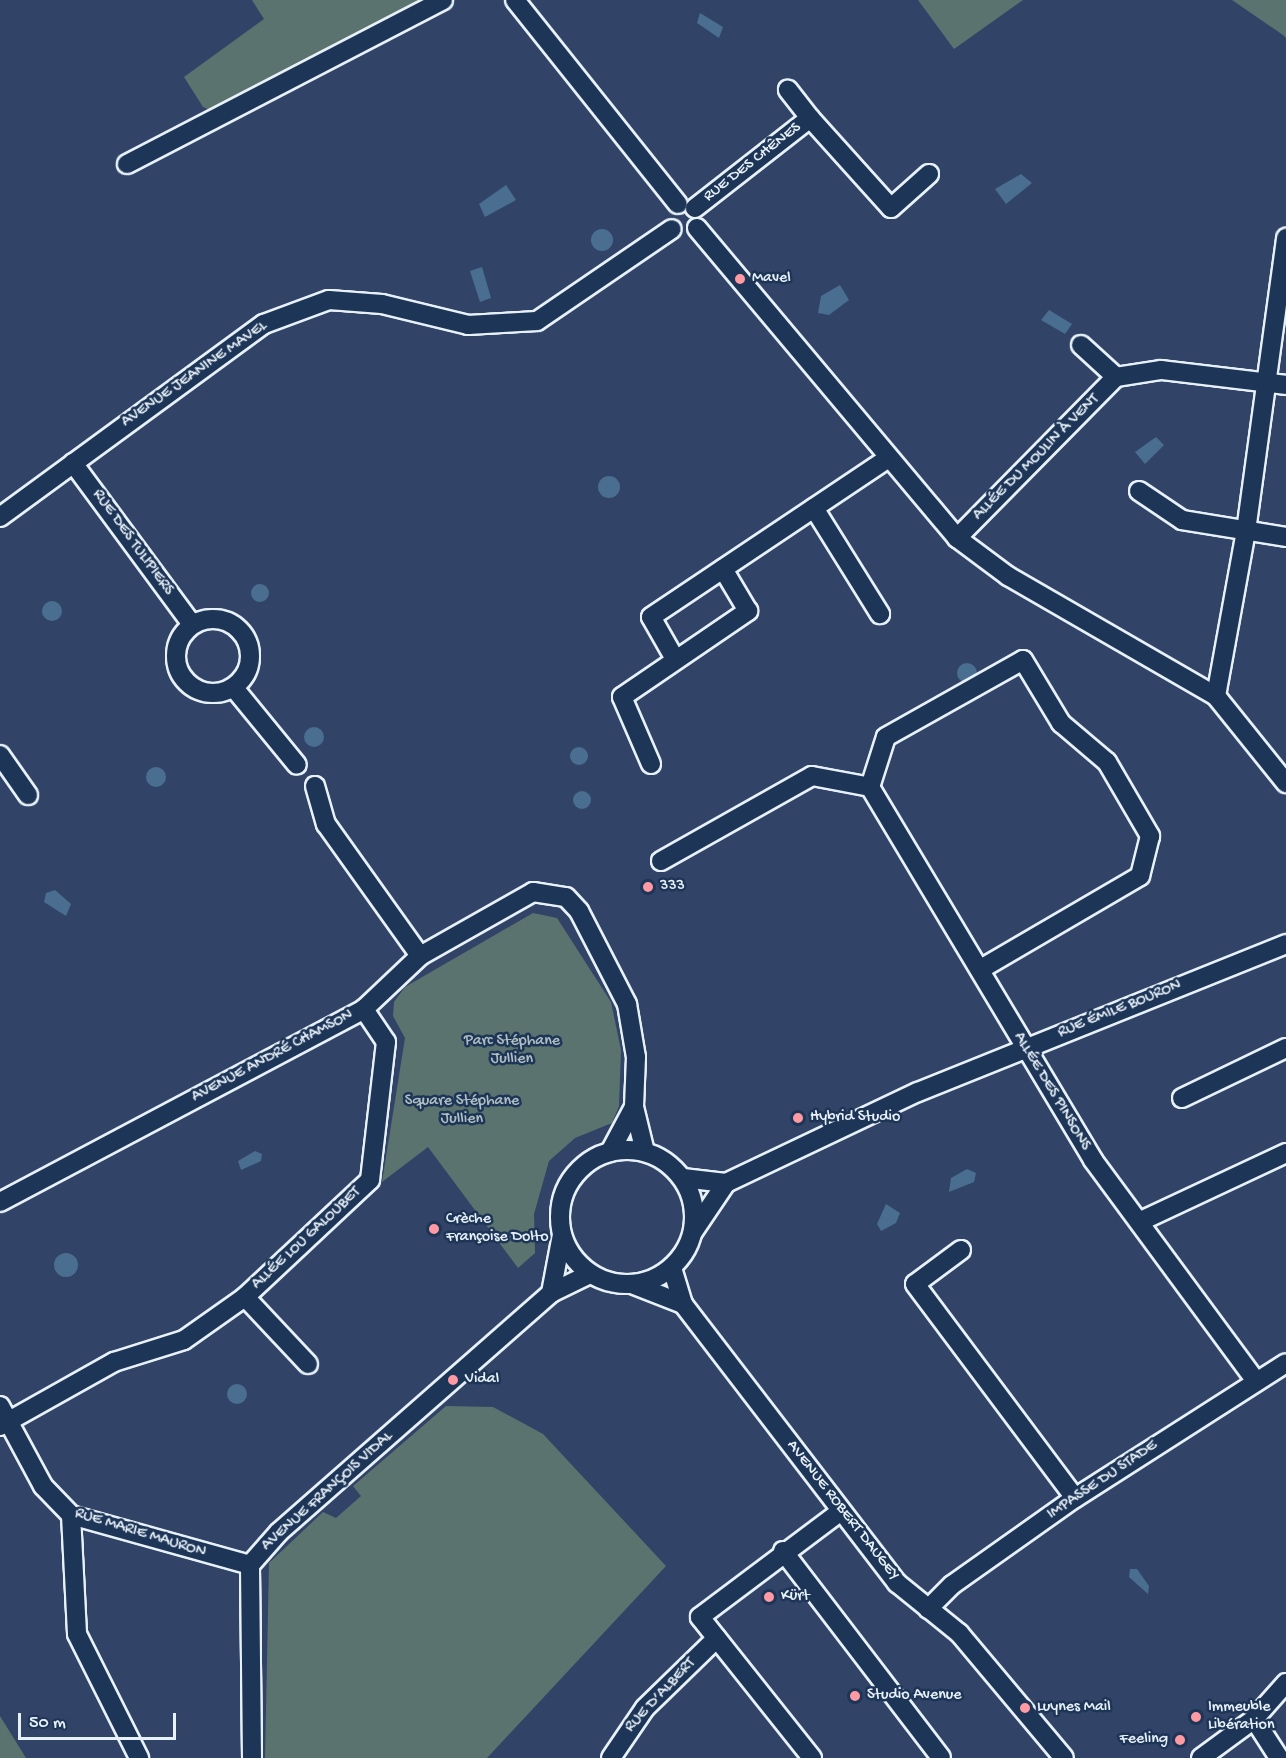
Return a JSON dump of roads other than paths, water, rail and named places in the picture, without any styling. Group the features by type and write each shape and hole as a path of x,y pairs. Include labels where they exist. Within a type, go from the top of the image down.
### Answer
{"street":[{"path":"128,164 443,0"},
{"path":"515,0 686,206 696,228 888,459 957,538 1008,576 1216,696 1286,783"},
{"name":"RUE DES CHÊNES","path":"788,90 810,118 891,208 929,174"},
{"name":"RUE DES CHÊNES","path":"686,206 810,118"},
{"path":"686,206 668,216 672,229 683,234 696,228"},
{"name":"AVENUE JEANINE MAVEL","path":"0,517 264,324 329,300 382,304 468,325 537,321 672,229"},
{"path":"1216,696 1246,531 1286,238"},
{"path":"1081,345 1116,377 1161,370 1286,385"},
{"name":"ALLÉE DU MOULIN À VENT","path":"957,538 1116,377"},
{"path":"675,658 651,617 888,459"},
{"name":"RUE DES TULIPIERS","path":"74,463 191,623"},
{"path":"1139,491 1182,520 1286,537"},
{"path":"814,508 880,614"},
{"path":"651,764 622,697 675,658 748,611 723,569"},
{"path":"224,618 247,635 251,665 234,688 205,694 181,679 174,651 191,623 224,618"},
{"path":"661,861 812,776 870,787 886,737 1023,660 1061,723 1107,762 1149,836 1140,876 981,969"},
{"path":"234,688 297,765"},
{"path":"0,755 28,795"},
{"path":"315,786 326,824 420,956"},
{"name":"ALLÉE DES PINSONS","path":"870,787 981,969 1024,1048 1093,1160 1141,1221 1256,1381"},
{"name":"AVENUE ANDRÉ CHAMSON","path":"0,1202 364,1009 420,956 533,892 566,897 579,911 627,1004 636,1057 634,1107"},
{"name":"RUE ÉMILE BOURON","path":"726,1183 918,1092 1286,944"},
{"name":"ALLÉE LOU GALOUBET","path":"3,1417 114,1362 184,1340 245,1297 370,1180 386,1042 364,1009"},
{"path":"1182,1098 1286,1048"},
{"path":"610,1152 634,1107"},
{"path":"634,1107 645,1152"},
{"path":"551,1293 562,1234 566,1188 579,1169 610,1152 645,1152 682,1178 726,1183 672,1268 632,1284"},
{"path":"1141,1221 1286,1153"},
{"path":"682,1178 695,1213 693,1232"},
{"path":"562,1234 590,1274 632,1284 683,1304"},
{"path":"961,1250 915,1284 1075,1498"},
{"name":"AVENUE ROBERT DAUGEY","path":"672,1268 683,1304 897,1583 959,1633 1064,1758"},
{"name":"AVENUE FRANÇOIS VIDAL","path":"252,1758 250,1565 279,1532 551,1293 590,1274"},
{"name":"ALLÉE LOU GALOUBET","path":"245,1297 308,1364"},
{"name":"IMPASSE DU STADE","path":"928,1609 952,1585 1075,1498 1286,1364"},
{"name":"RUE MARIE MAURON","path":"3,1417 43,1486 71,1515 250,1565"},
{"path":"812,1758 700,1617 783,1551 841,1511"},
{"path":"71,1515 77,1634 139,1758"},
{"path":"783,1551 941,1758"},
{"name":"RUE D’ALBERT","path":"611,1758 645,1708 717,1638"},
{"path":"1201,1758 1254,1719 1286,1683"},
{"path":"1254,1719 1279,1758"}],"water":[{"path":"700,13 723,27 719,38 697,23"},
{"path":"1021,174 1032,183 1006,204 995,189"},
{"path":"506,185 516,200 485,217 479,204"},
{"path":"602,229 610,232 613,240 610,248 602,251 594,248 591,240 594,232"},
{"path":"482,267 491,298 480,302 470,271"},
{"path":"840,285 849,300 829,315 818,313 821,296"},
{"path":"1049,310 1072,324 1065,334 1041,320"},
{"path":"1156,437 1164,445 1145,464 1135,452"},
{"path":"609,476 619,483 620,487 613,497 609,498 599,491 598,487 605,477"},
{"path":"256,584 264,584 269,589 267,600 256,602 251,597 251,589"},
{"path":"52,601 59,604 62,611 59,618 52,621 45,618 42,611 45,604"},
{"path":"967,663 974,666 977,673 974,680 967,683 960,680 957,673 960,666"},
{"path":"314,727 321,730 324,737 321,744 314,747 307,744 304,737 307,730"},
{"path":"575,747 583,747 588,752 586,763 575,765 570,760 570,752"},
{"path":"156,767 163,770 166,777 163,784 156,787 149,784 146,777 149,770"},
{"path":"582,791 588,794 591,800 588,806 582,809 576,806 573,800 576,794"},
{"path":"55,890 71,904 66,916 44,902 46,893"},
{"path":"255,1151 262,1154 261,1161 241,1170 238,1161"},
{"path":"967,1169 976,1173 974,1182 949,1192 951,1178"},
{"path":"886,1204 900,1213 896,1223 881,1231 877,1224"},
{"path":"66,1253 74,1257 78,1265 74,1273 66,1277 58,1273 54,1265 58,1257"},
{"path":"237,1384 244,1387 247,1394 244,1401 237,1404 230,1401 227,1394 230,1387"},
{"path":"1130,1569 1137,1569 1149,1586 1148,1594 1129,1577"}],"place":[{"name":"Mavel","path":"740,279"},
{"name":"333","path":"648,887"},
{"name":"Hybrid Studio","path":"798,1118"},
{"name":"Crèche Françoise Dolto","path":"434,1229"},
{"name":"Vidal","path":"453,1380"},
{"name":"Kürt","path":"769,1597"},
{"name":"Studio Avenue","path":"855,1696"},
{"name":"Luynes Mail","path":"1025,1708"},
{"name":"Immeuble Libération","path":"1196,1717"},
{"name":"Feeling","path":"1180,1740"}],"park label":[{"name":"Parc Stéphane Jullien","path":"512,1051"},
{"name":"Square Stéphane Jullien","path":"462,1111"}]}
